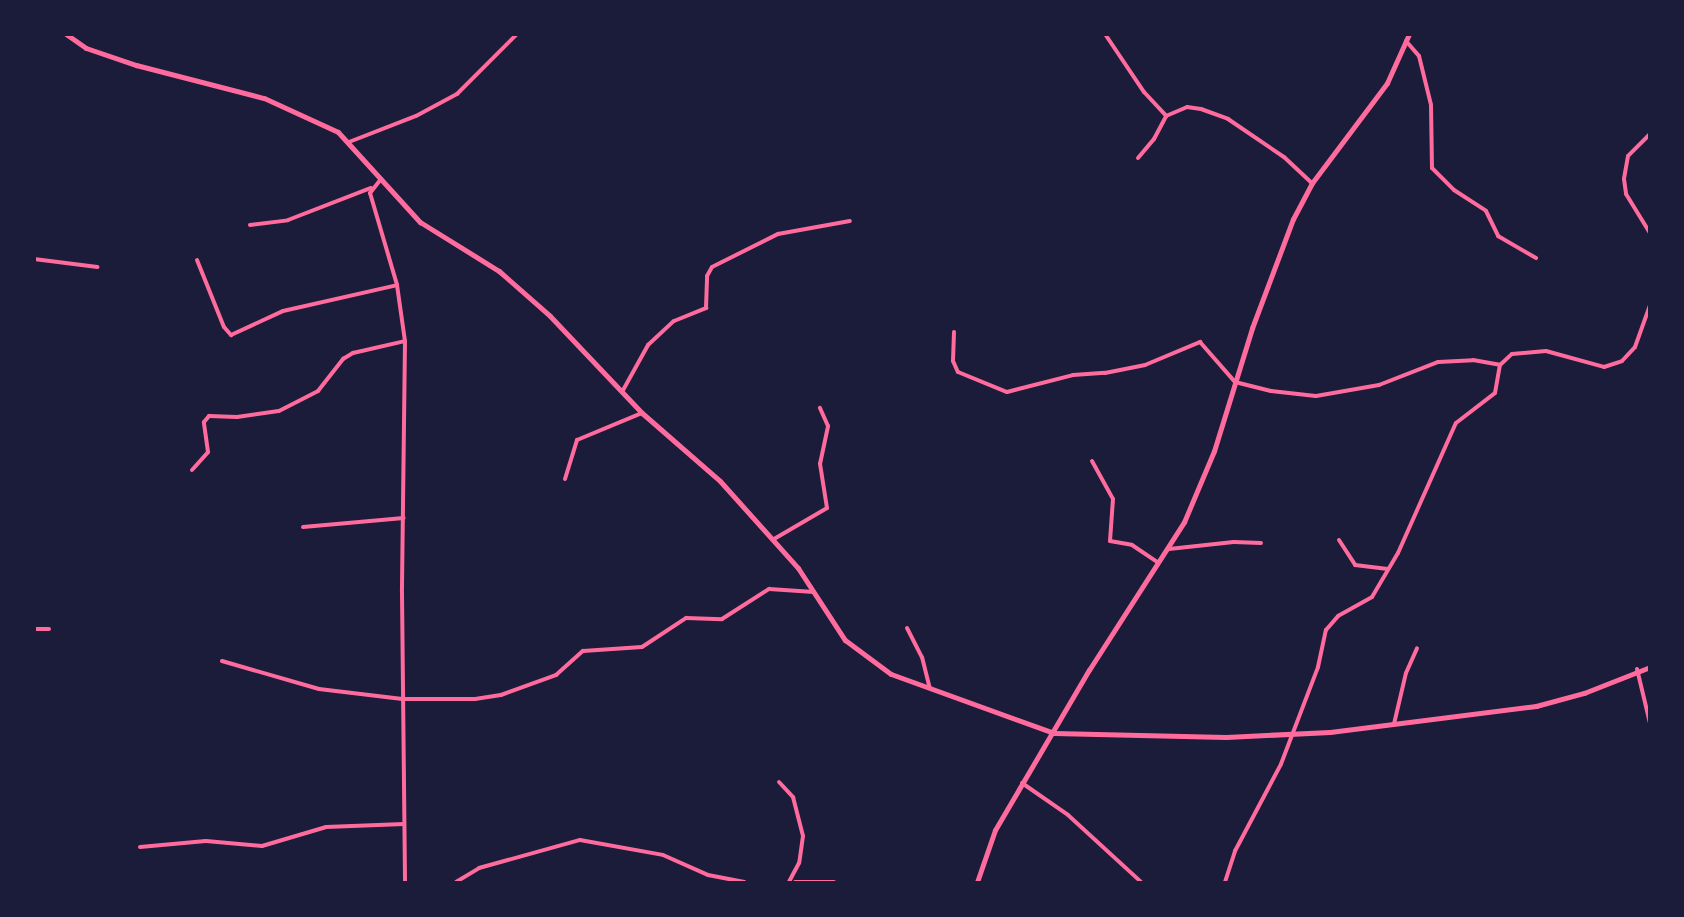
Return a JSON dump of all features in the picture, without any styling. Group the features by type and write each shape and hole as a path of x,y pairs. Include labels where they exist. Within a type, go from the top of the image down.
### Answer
{"street":[{"path":"66,34 136,65 264,98 301,113 349,142 420,222 499,271 550,316 642,413 690,452 774,538 814,592 845,640 867,660 930,688 1054,733 1291,735 1536,706 1584,693 1637,669 1650,667"},
{"path":"349,142 416,116 457,94 517,34"},
{"path":"1106,34 1144,92 1166,116"},
{"path":"977,882 995,830 1022,783 1054,733 1089,670 1169,549 1214,451 1281,249 1312,183 1387,83 1409,34"},
{"path":"1406,41 1419,56 1431,105 1432,168 1454,190 1486,212 1498,236 1536,258"},
{"path":"1138,158 1154,139 1166,116 1187,107 1217,113 1284,157 1312,183"},
{"path":"1650,134 1624,164 1626,194 1650,233"},
{"path":"250,225 288,220 371,188 381,179"},
{"path":"371,188 371,201 397,285 405,341 402,699 405,882"},
{"path":"622,392 639,357 660,333 674,321 706,308 707,276 712,267 778,234 850,221"},
{"path":"34,259 98,267"},
{"path":"197,260 224,327 231,334 284,311 397,285"},
{"path":"954,332 953,361 958,372 1007,392 1073,375 1137,367 1200,342 1235,382 1271,391 1316,396 1379,385 1438,362 1473,360 1500,365 1521,351 1546,351 1604,367 1622,361 1635,347 1650,305"},
{"path":"192,470 208,452 204,422 209,416 237,417 279,411 318,391 343,359 353,353 405,341"},
{"path":"1225,882 1235,851 1281,764 1318,667 1331,621 1367,602 1388,569 1456,423 1495,393 1500,365"},
{"path":"774,538 827,508 820,464 828,426 820,408"},
{"path":"565,479 574,447 581,436 642,413"},
{"path":"1092,461 1102,474 1107,495 1113,499 1110,541 1132,545 1160,563"},
{"path":"303,527 404,518"},
{"path":"1339,540 1355,565 1388,569"},
{"path":"1169,549 1234,542 1261,543"},
{"path":"222,661 319,689 402,699 501,695 556,675 583,651 603,647 642,647 686,618 722,619 734,614 769,589 814,592"},
{"path":"907,628 922,657 930,688"},
{"path":"34,629 49,629"},
{"path":"1394,724 1406,673 1417,648"},
{"path":"1637,669 1650,723"},
{"path":"779,782 793,797 803,836 799,863 789,882"},
{"path":"1022,783 1076,822 1141,882"},
{"path":"140,847 206,841 262,846 326,827 404,824"},
{"path":"456,882 479,868 580,840 663,855 708,875 744,882"},
{"path":"795,882 834,882"}]}
